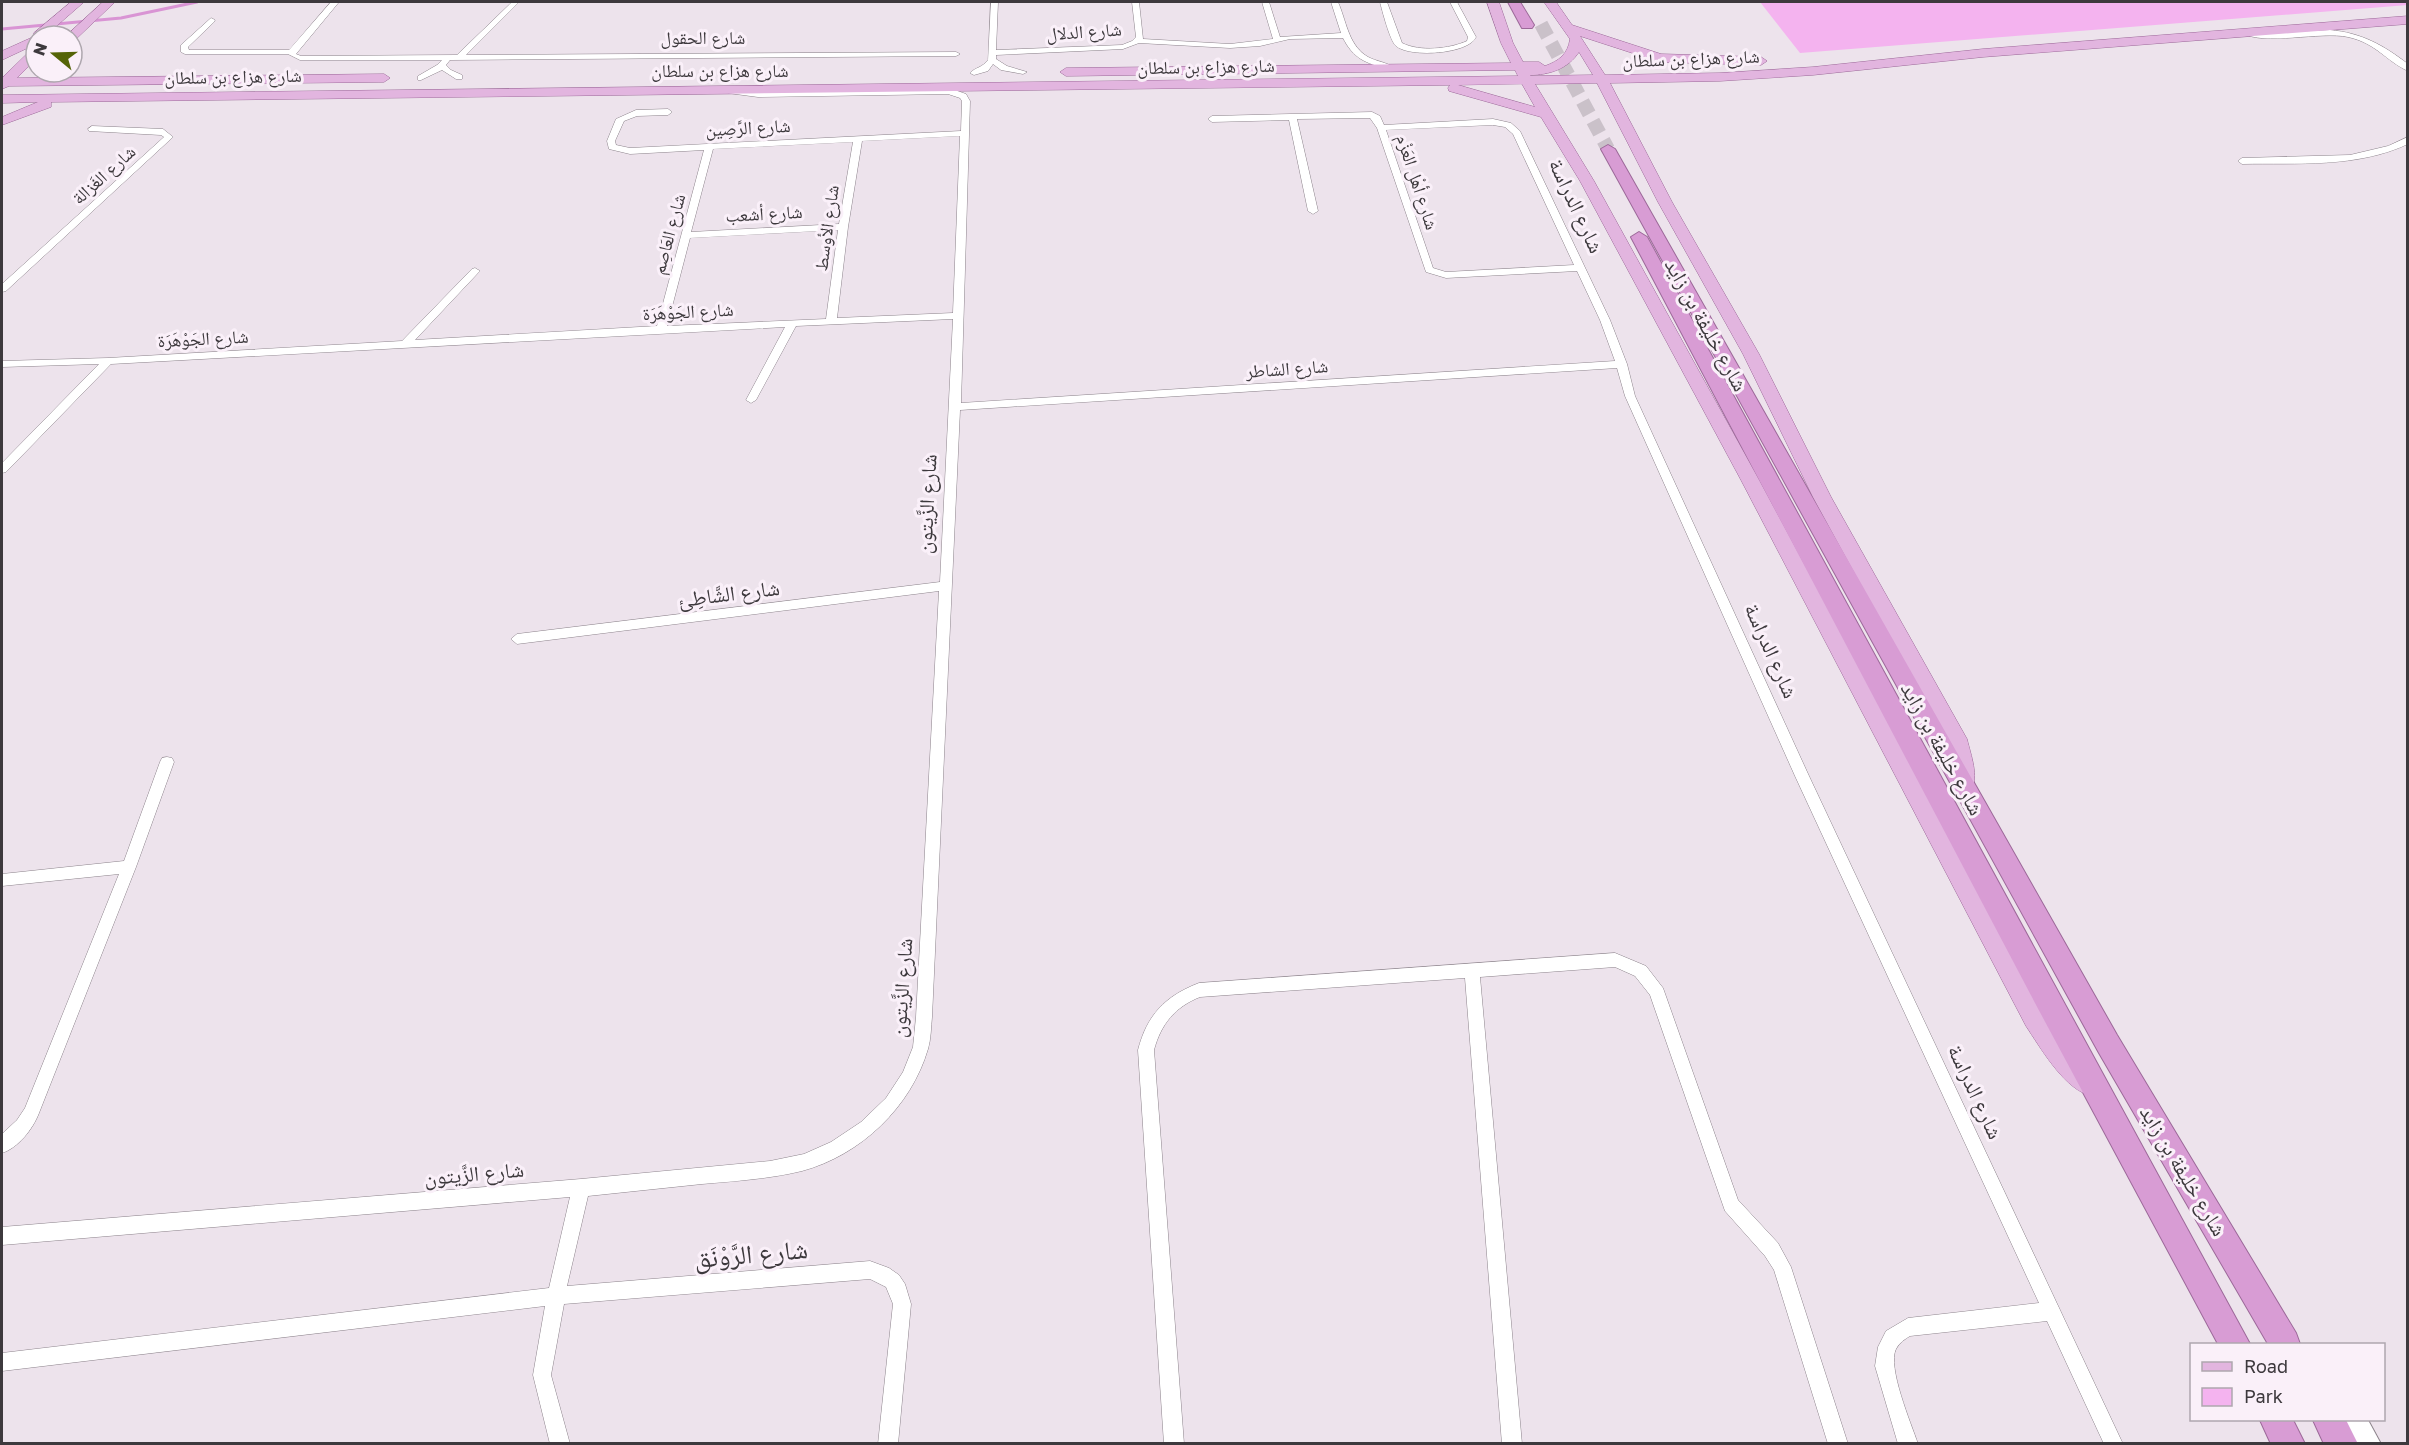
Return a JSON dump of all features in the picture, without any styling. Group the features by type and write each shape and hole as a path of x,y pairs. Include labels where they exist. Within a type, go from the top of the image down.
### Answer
{"highway":[{"path":"1514,2 1527,25"},
{"path":"1529,2 1541,24"},
{"name":"شارع خليفة بن زايد","path":"2234,1343 2097,1093 1601,150 2108,1044 2284,1343"},
{"path":"2277,1421 2289,1443"},
{"path":"2330,1421 2343,1443"}],"main road":[{"path":"1492,2 1518,42 1593,96 1612,115 1651,183 1665,202"},
{"path":"1466,66 1484,62 1501,45 1502,36 1492,2"},
{"path":"1492,2 1507,42 1523,73 1544,112 1587,181 1750,480 2035,1018 2056,1049 2097,1093"},
{"path":"1550,2 1576,38 1620,111 1665,202 1726,307 1850,549 1956,739 1964,770 1962,786"},
{"path":"84,25 107,3"},
{"path":"64,24 82,4"},
{"path":"58,24 82,4"},
{"name":"شارع هزاع بن سلطان","path":"1639,64 1773,60 2408,12"},
{"name":"شارع هزاع بن سلطان","path":"11,86 477,91 1375,82 1597,71 1647,78 1753,75 2408,20"},
{"path":"1567,27 1660,58 1773,60"},
{"path":"1544,112 1549,90 1574,52 1576,38"},
{"path":"2,56 24,47"},
{"path":"1375,82 1434,76 1540,71 1559,73 1721,68 1773,60"},
{"path":"11,86 24,63"},
{"name":"شارع هزاع بن سلطان","path":"1058,72 1466,66 1523,73"},
{"path":"84,71 116,80"},
{"name":"شارع هزاع بن سلطان","path":"672,76 1028,72"},
{"path":"1620,111 1626,93 1634,87 1649,83 1740,80 1753,75"},
{"name":"شارع هزاع بن سلطان","path":"11,86 116,80 465,77"},
{"path":"11,86 229,83 283,78"},
{"path":"1418,81 1544,112"},
{"path":"2,121 37,106 67,101 441,96 477,91"}],"street":[{"path":"291,52 335,2"},
{"path":"460,56 516,2"},
{"path":"974,73 985,69 992,56 994,2"},
{"name":"شارع الدلال","path":"992,56 1123,47 1140,37 1135,2"},
{"path":"1265,2 1277,40"},
{"path":"1335,2 1353,51 1351,58 1342,67"},
{"path":"1383,2 1398,44 1413,50 1451,49 1470,42 1472,37 1455,2"},
{"name":"شارع الحقول","path":"211,20 184,47 185,52 291,52 295,57 300,58 956,54"},
{"path":"2374,44 2367,36 2366,30 2382,22"},
{"path":"2244,33 2271,35 2334,31 2353,34 2374,44 2408,69"},
{"path":"1137,40 1230,46 1348,35"},
{"path":"1353,51 1366,61 1387,66"},
{"path":"410,78 442,65 449,56"},
{"path":"992,56 1004,68 1028,72"},
{"path":"442,65 448,72 465,77"},
{"path":"723,89 758,94 949,91 963,96 966,101 974,93 997,86"},
{"name":"شارع الزَّيتون","path":"2,1236 581,1188 770,1169 804,1162 837,1148 867,1128 892,1104 910,1076 921,1047 924,1017 955,407 966,101"},
{"name":"شارع الرَّصِين","path":"668,112 636,113 620,119 611,141 612,147 623,151 966,133"},
{"name":"شارع أهْل العَزْم","path":"1212,119 1369,113 1377,118 1382,128 1426,265 1432,272 1446,275 1581,268"},
{"path":"1292,116 1313,211"},
{"name":"شارع الدراسة","path":"1382,128 1490,122 1511,127 1517,133 1609,329 1622,364 1624,378 1639,415 1803,776 2114,1443"},
{"name":"شارع الغَزالة","path":"2,289 169,137 163,132 92,129"},
{"name":"شارع الأوسط","path":"831,322 843,227 858,139"},
{"path":"2242,161 2348,157 2385,150 2408,140"},
{"name":"شارع العَاصِم","path":"661,329 709,146"},
{"name":"شارع أشعب","path":"687,235 843,227"},
{"path":"406,343 475,271"},
{"name":"شارع الجَوْهَرَة","path":"2,364 108,361 661,329 957,316"},
{"path":"751,400 792,324"},
{"path":"2,469 108,361"},
{"name":"شارع الشاطر","path":"955,407 1447,373 1622,364"},
{"name":"شارع الشَّاطِئ","path":"517,639 945,586"},
{"path":"2,1145 22,1126 31,1113 129,867 167,762"},
{"path":"2,880 129,867"},
{"path":"1174,1443 1146,1050 1149,1033 1157,1018 1168,1005 1199,990 1614,960 1636,968 1653,984 1731,1205 1746,1225 1769,1244 1782,1267 1838,1443"},
{"path":"1472,972 1512,1443"},
{"path":"560,1443 542,1375 556,1296 581,1188"},
{"name":"شارع الرَّوْنَق","path":"2,1362 556,1296 870,1270 880,1272 896,1284 902,1304 888,1443"},
{"path":"1908,1443 1884,1366 1887,1345 1892,1338 1908,1328 2052,1311"},
{"path":"2268,1315 2300,1343"},
{"path":"2356,1421 2369,1443"}],"green space":[{"path":"1760,2 2407,2 2408,5 1800,53"}],"waterway":[{"path":"2,29 121,18 197,2"}],"tunnel":[{"path":"1541,24 1608,149"}]}
